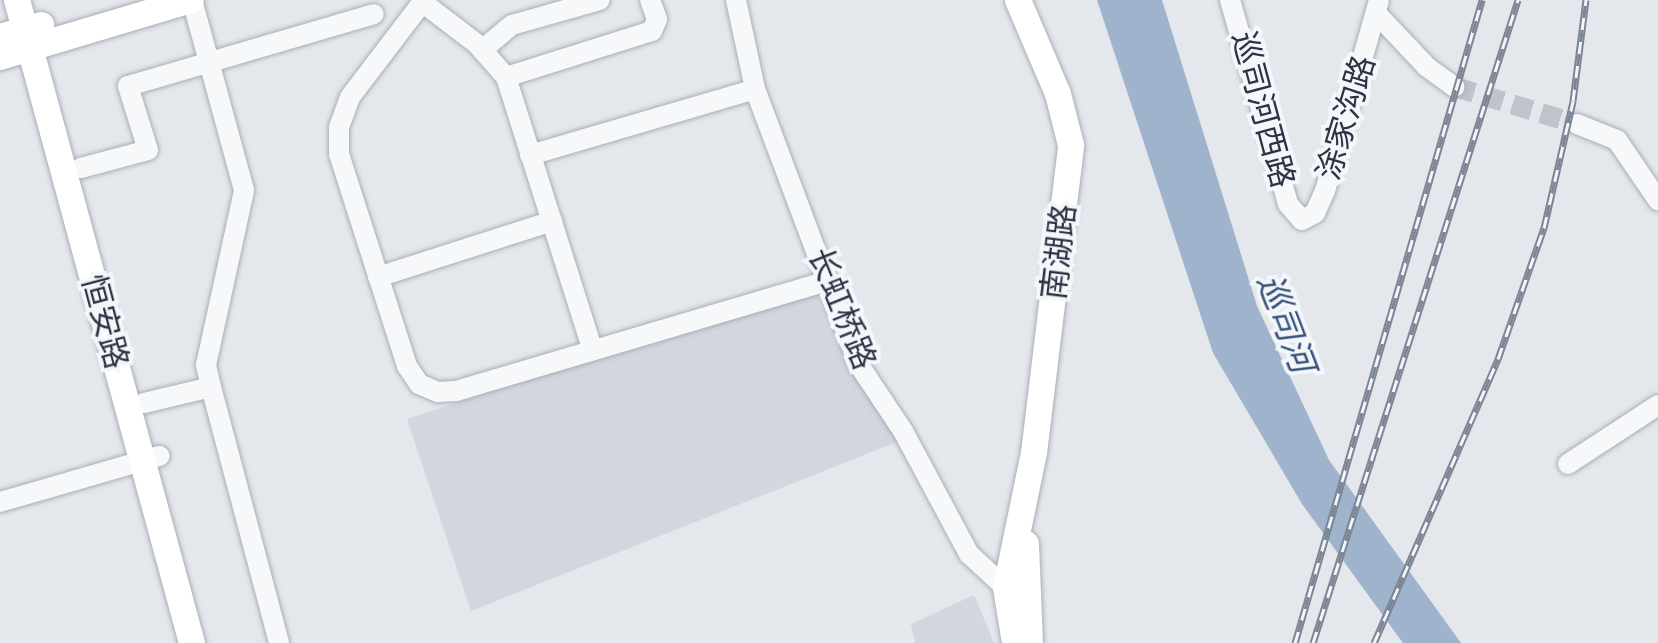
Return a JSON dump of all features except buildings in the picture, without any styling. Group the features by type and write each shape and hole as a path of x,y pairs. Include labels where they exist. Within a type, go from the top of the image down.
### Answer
{"main road":[{"name":"恒安路","path":"17,0 81,168 144,403 151,459 192,643"},
{"path":"0,57 30,30 134,0"},
{"path":"30,30 191,0"},
{"name":"南湖路","path":"1015,643 1006,588 1025,512 1071,145 1058,94 1018,0"},
{"name":"恒安路","path":"30,30 151,459 210,643"},
{"name":"南湖路","path":"1025,512 1030,643"}],"street":[{"path":"191,0 244,190 206,365 279,643"},
{"path":"482,50 512,25 600,0"},
{"path":"506,77 652,31 657,19 650,0"},
{"name":"长虹桥路","path":"736,0 755,89 859,365 903,431 949,522 969,554 1006,588"},
{"name":"巡司河西路","path":"1230,0 1296,218"},
{"path":"593,351 506,77 482,50 423,1 350,97 339,127 339,154 407,366 419,384 438,392 593,351 827,281"},
{"path":"1378,7 1427,67 1455,87"},
{"name":"涂家沟路","path":"1296,218 1315,213 1325,191 1378,7"},
{"path":"81,168 148,150 128,86 374,14"},
{"path":"530,155 755,89"},
{"path":"1577,124 1617,140 1658,200"},
{"path":"378,277 552,221"},
{"path":"144,403 211,387"},
{"path":"1568,464 1658,405"},
{"path":"0,502 151,459"}],"shaded area":[{"path":"827,281 899,441 471,611 407,419"},
{"path":"974,595 994,643 915,643 911,624"}],"water":[{"path":"1097,0 1162,0 1257,306 1329,460 1461,643 1403,643 1302,504 1213,353"}],"tunnel":[{"path":"1455,87 1577,124"}],"railway":[{"path":"1295,643 1482,0"},
{"path":"1313,643 1518,0"},
{"path":"1374,643 1498,359 1544,228 1573,101 1586,0"}],"water label":[{"name":"巡司河","path":"1284,324"}]}
